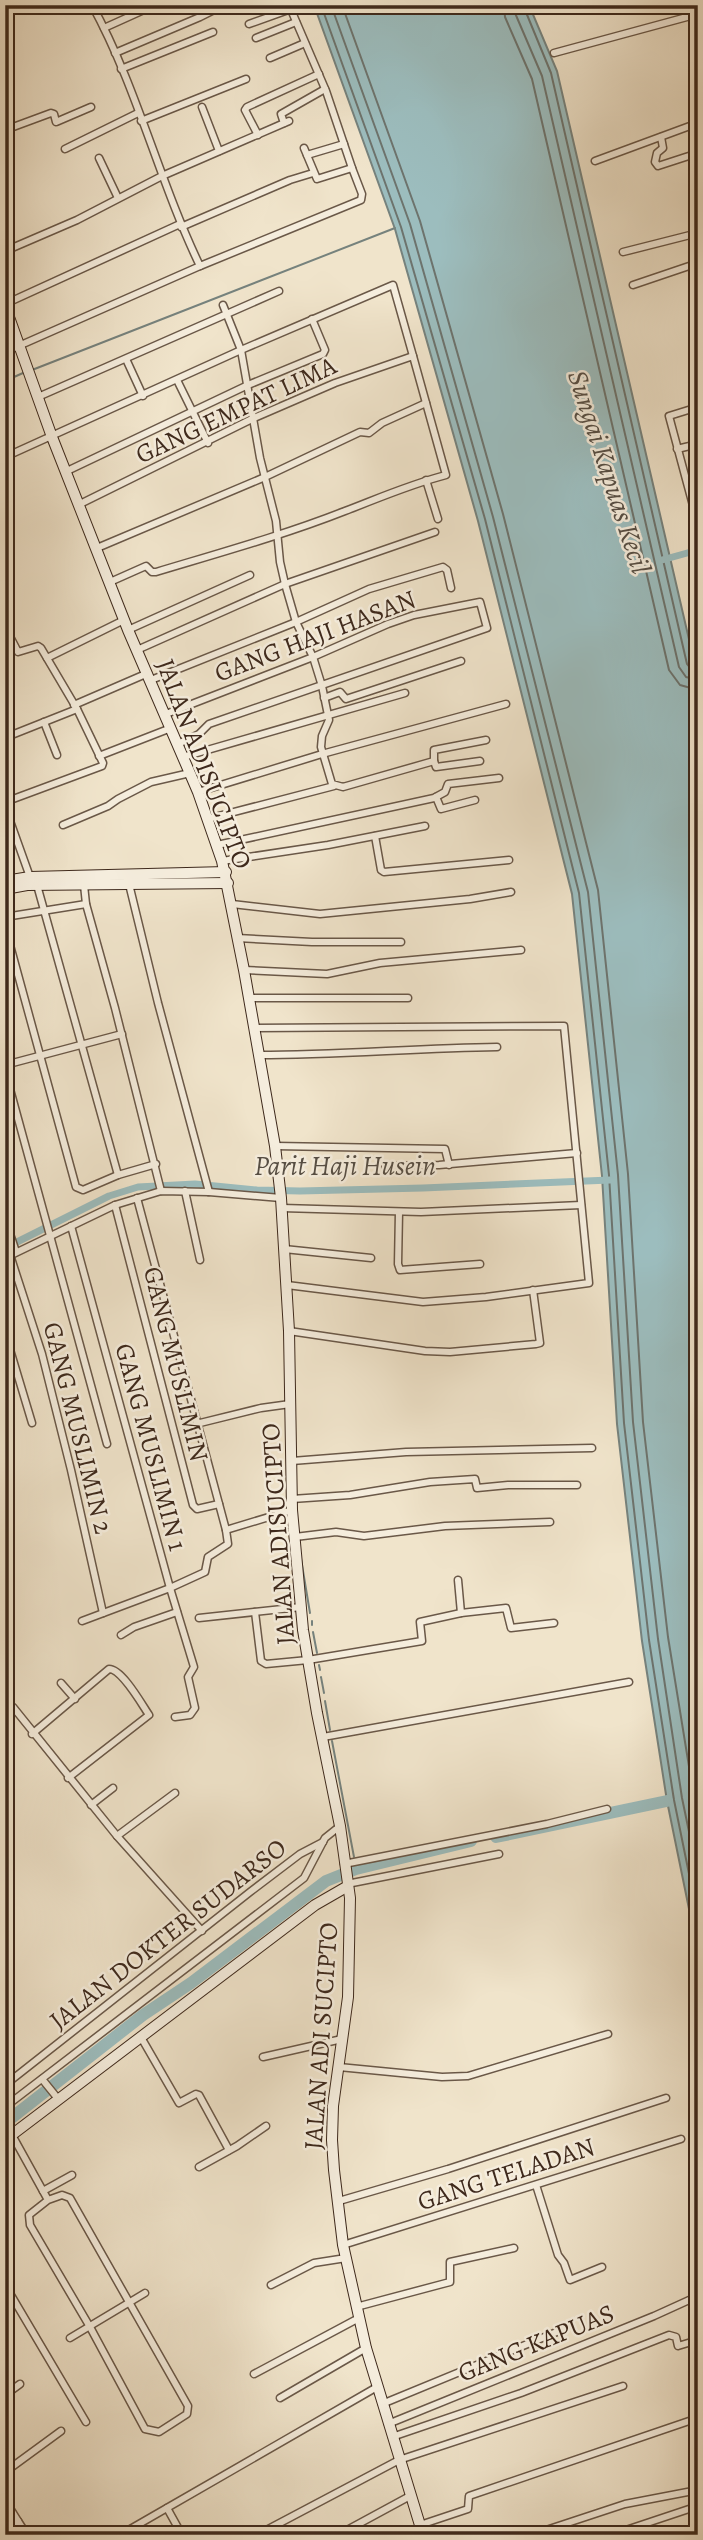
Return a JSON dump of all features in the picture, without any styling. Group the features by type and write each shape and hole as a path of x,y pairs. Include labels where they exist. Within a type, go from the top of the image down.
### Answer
{"main road":[{"name":"JALAN ADISUCIPTO","path":"5,305 52,437 126,625 198,792 227,877 275,1146 287,1285 292,1505 301,1607 308,1660 340,1826 346,1875"},
{"path":"5,881 227,877"},
{"path":"5,889 33,881 84,885 129,884 164,879"},
{"path":"9,2137 142,2039 315,1905 331,1897 346,1875"},
{"name":"JALAN ADI SUCIPTO","path":"346,1875 351,1898 348,1997 332,2140 343,2245 376,2387 421,2530"},
{"path":"331,1897 351,1898"}],"street":[{"path":"102,5 93,8 115,53 181,225 200,266"},
{"path":"104,28 155,5"},
{"path":"115,53 200,17 212,11 212,5"},
{"path":"598,5 603,9 608,5"},
{"path":"5,352 200,266 361,200 362,194 325,89 290,7 249,24"},
{"path":"554,54 698,14"},
{"path":"256,38 296,22"},
{"path":"121,69 213,32"},
{"path":"270,58 305,43"},
{"path":"258,135 245,110 247,107 319,74"},
{"path":"141,121 246,79"},
{"path":"5,251 78,220 162,176 287,122 281,114 325,89"},
{"path":"5,130 51,113 54,114 56,122 91,107"},
{"path":"202,107 219,151"},
{"path":"65,149 138,113"},
{"path":"595,161 698,123"},
{"path":"661,137 663,148 657,153 655,162 658,166 698,153"},
{"path":"344,144 305,151 318,179 352,168"},
{"path":"99,158 118,198"},
{"path":"5,305 181,225 313,173"},
{"path":"623,252 698,233"},
{"path":"633,285 698,263"},
{"path":"5,457 241,350 393,285 446,474 277,535 156,572 146,566 110,582"},
{"path":"38,397 279,291"},
{"path":"223,305 241,350 285,584 296,622 313,657 322,686 329,722 321,740 321,754 334,786"},
{"path":"67,471 248,385 324,353 312,319"},
{"name":"GANG EMPAT LIMA","path":"80,504 254,418 335,383 411,356"},
{"path":"126,359 143,396"},
{"path":"177,380 208,443"},
{"path":"97,548 265,477 360,432 369,433 382,423 426,403"},
{"path":"697,407 669,415 698,524"},
{"path":"677,449 698,444"},
{"path":"687,480 698,477"},
{"path":"426,480 438,519"},
{"path":"137,650 285,584 435,531"},
{"path":"9,736 149,677 296,622 369,589 440,568 447,570 451,588"},
{"path":"47,658 250,575"},
{"name":"GANG HAJI HASAN","path":"166,713 414,615 480,602 487,628 429,646 322,686"},
{"path":"5,627 16,651 39,647 47,658 76,707 102,766 5,804 7,816 44,911 118,1175"},
{"path":"324,698 340,692 346,699 461,661"},
{"path":"178,744 200,734 209,724 322,686"},
{"path":"183,757 405,693"},
{"path":"198,792 321,754 506,704"},
{"path":"44,722 57,755"},
{"path":"99,756 171,727"},
{"path":"480,761 436,766 434,750 486,740"},
{"path":"207,819 334,786 343,787 434,761"},
{"path":"63,825 108,806 151,782 190,773"},
{"path":"217,845 436,797 445,792 447,784 499,778"},
{"path":"436,797 441,809 475,800"},
{"path":"222,861 425,827"},
{"path":"375,836 381,870 384,872 509,860"},
{"path":"129,884 207,1186"},
{"path":"84,885 86,904 161,1189"},
{"path":"232,904 320,914 470,899 511,892"},
{"path":"5,917 86,904"},
{"path":"5,926 76,1187 83,1190 118,1175 156,1164"},
{"path":"237,938 312,942 401,942"},
{"path":"244,970 327,974 380,963 521,950"},
{"path":"249,998 408,998"},
{"path":"254,1028 564,1026 589,1283 423,1302 287,1285"},
{"path":"5,1065 122,1034"},
{"path":"259,1055 316,1056 404,1049 497,1047"},
{"path":"5,1071 107,1444"},
{"path":"275,1146 445,1149 449,1165"},
{"path":"385,1166 449,1165 577,1153"},
{"path":"10,1255 49,1233 161,1189 185,1191 207,1186 281,1201 399,1212 581,1205"},
{"path":"185,1191 200,1260"},
{"path":"137,1198 226,1530 292,1505 456,1480 475,1479 477,1488 577,1485"},
{"name":"GANG MUSLIMIN","path":"115,1205 193,1505 197,1510 219,1504"},
{"path":"399,1212 400,1270 480,1264"},
{"name":"GANG MUSLIMIN 2","path":"5,1219 10,1255 42,1354 103,1613"},
{"name":"GANG MUSLIMIN 1","path":"71,1226 170,1588 205,1572 208,1557 228,1544 226,1530"},
{"path":"284,1249 371,1258"},
{"path":"289,1331 407,1350 438,1352 536,1344 540,1343 533,1290"},
{"path":"5,1334 32,1423"},
{"path":"196,1424 269,1406 290,1404"},
{"path":"292,1461 406,1452 592,1448"},
{"path":"295,1537 336,1532 364,1536 455,1525 550,1522"},
{"path":"458,1580 461,1613"},
{"path":"82,1621 170,1588 194,1667 188,1677 195,1708 190,1715 175,1717"},
{"path":"199,1618 301,1607"},
{"path":"255,1612 262,1663 308,1660 422,1641 420,1622 461,1613 506,1608 511,1628 554,1623"},
{"path":"121,1634 177,1612"},
{"path":"32,1734 113,1668 125,1681 149,1715 68,1778"},
{"path":"323,1737 629,1682"},
{"path":"61,1683 75,1699"},
{"path":"5,1702 13,1707 68,1778 202,1931"},
{"path":"91,1805 113,1788"},
{"path":"117,1836 176,1793"},
{"path":"346,1875 425,1849 547,1825 607,1809"},
{"path":"5,2107 304,1878 328,1833 340,1826"},
{"name":"JALAN DOKTER SUDARSO","path":"5,2085 295,1858 323,1842"},
{"path":"425,1849 427,1863"},
{"path":"346,1875 499,1854"},
{"path":"339,2067 442,2077 468,2076 608,2034"},
{"path":"142,2039 179,2103 199,2095 229,2150"},
{"path":"263,2057 342,2039"},
{"path":"42,2079 59,2100"},
{"path":"339,2201 473,2161 666,2098"},
{"path":"199,2167 266,2126"},
{"path":"9,2137 48,2200"},
{"name":"GANG TELADAN","path":"343,2245 681,2139"},
{"path":"43,2191 72,2175"},
{"path":"536,2185 558,2255 570,2280 603,2267"},
{"path":"62,2195 69,2198 188,2406 187,2414 159,2432 145,2429 90,2327 30,2225 29,2215 48,2200 62,2195"},
{"path":"254,2374 357,2313 450,2282 450,2262 514,2248"},
{"path":"271,2286 314,2263 346,2258"},
{"path":"5,2285 86,2422"},
{"path":"71,2338 145,2293"},
{"name":"GANG KAPUAS","path":"387,2424 698,2296"},
{"path":"382,2404 564,2329"},
{"path":"392,2437 521,2393 670,2335 676,2337 681,2347 698,2340"},
{"path":"280,2398 366,2348"},
{"path":"5,2395 20,2384"},
{"path":"257,2535 399,2460 623,2386"},
{"path":"120,2535 376,2387"},
{"path":"421,2530 468,2509 468,2496 692,2420"},
{"path":"5,2472 61,2431"},
{"path":"531,2535 625,2504 698,2490"},
{"path":"338,2535 410,2496"},
{"path":"5,2500 27,2535"},
{"path":"611,2535 698,2506"},
{"path":"167,2508 182,2535"},
{"path":"5,2531 18,2521"}],"water":[{"name":"Sungai Kapuas Kecil","path":"314,5 529,5 557,71 698,678 698,1953 667,1801 642,1641 617,1424 602,1176 572,894 478,521 395,229"}],"waterway":[{"path":"32,370 395,228"},
{"path":"5,381 23,373"},
{"name":"Sungai Kapuas Kecil","path":"662,560 698,550"},
{"name":"Parit Haji Husein","path":"5,1248 109,1196 138,1187 195,1184 300,1191 610,1180"},
{"path":"301,1559 310,1613"},
{"path":"313,1632 317,1653"},
{"path":"319,1665 320,1670"},
{"path":"321,1677 324,1693"},
{"path":"325,1701 330,1730"},
{"path":"332,1741 354,1857"},
{"path":"496,1837 667,1801"},
{"path":"5,2123 143,2015 191,1983 326,1881 356,1869 471,1841"}]}
